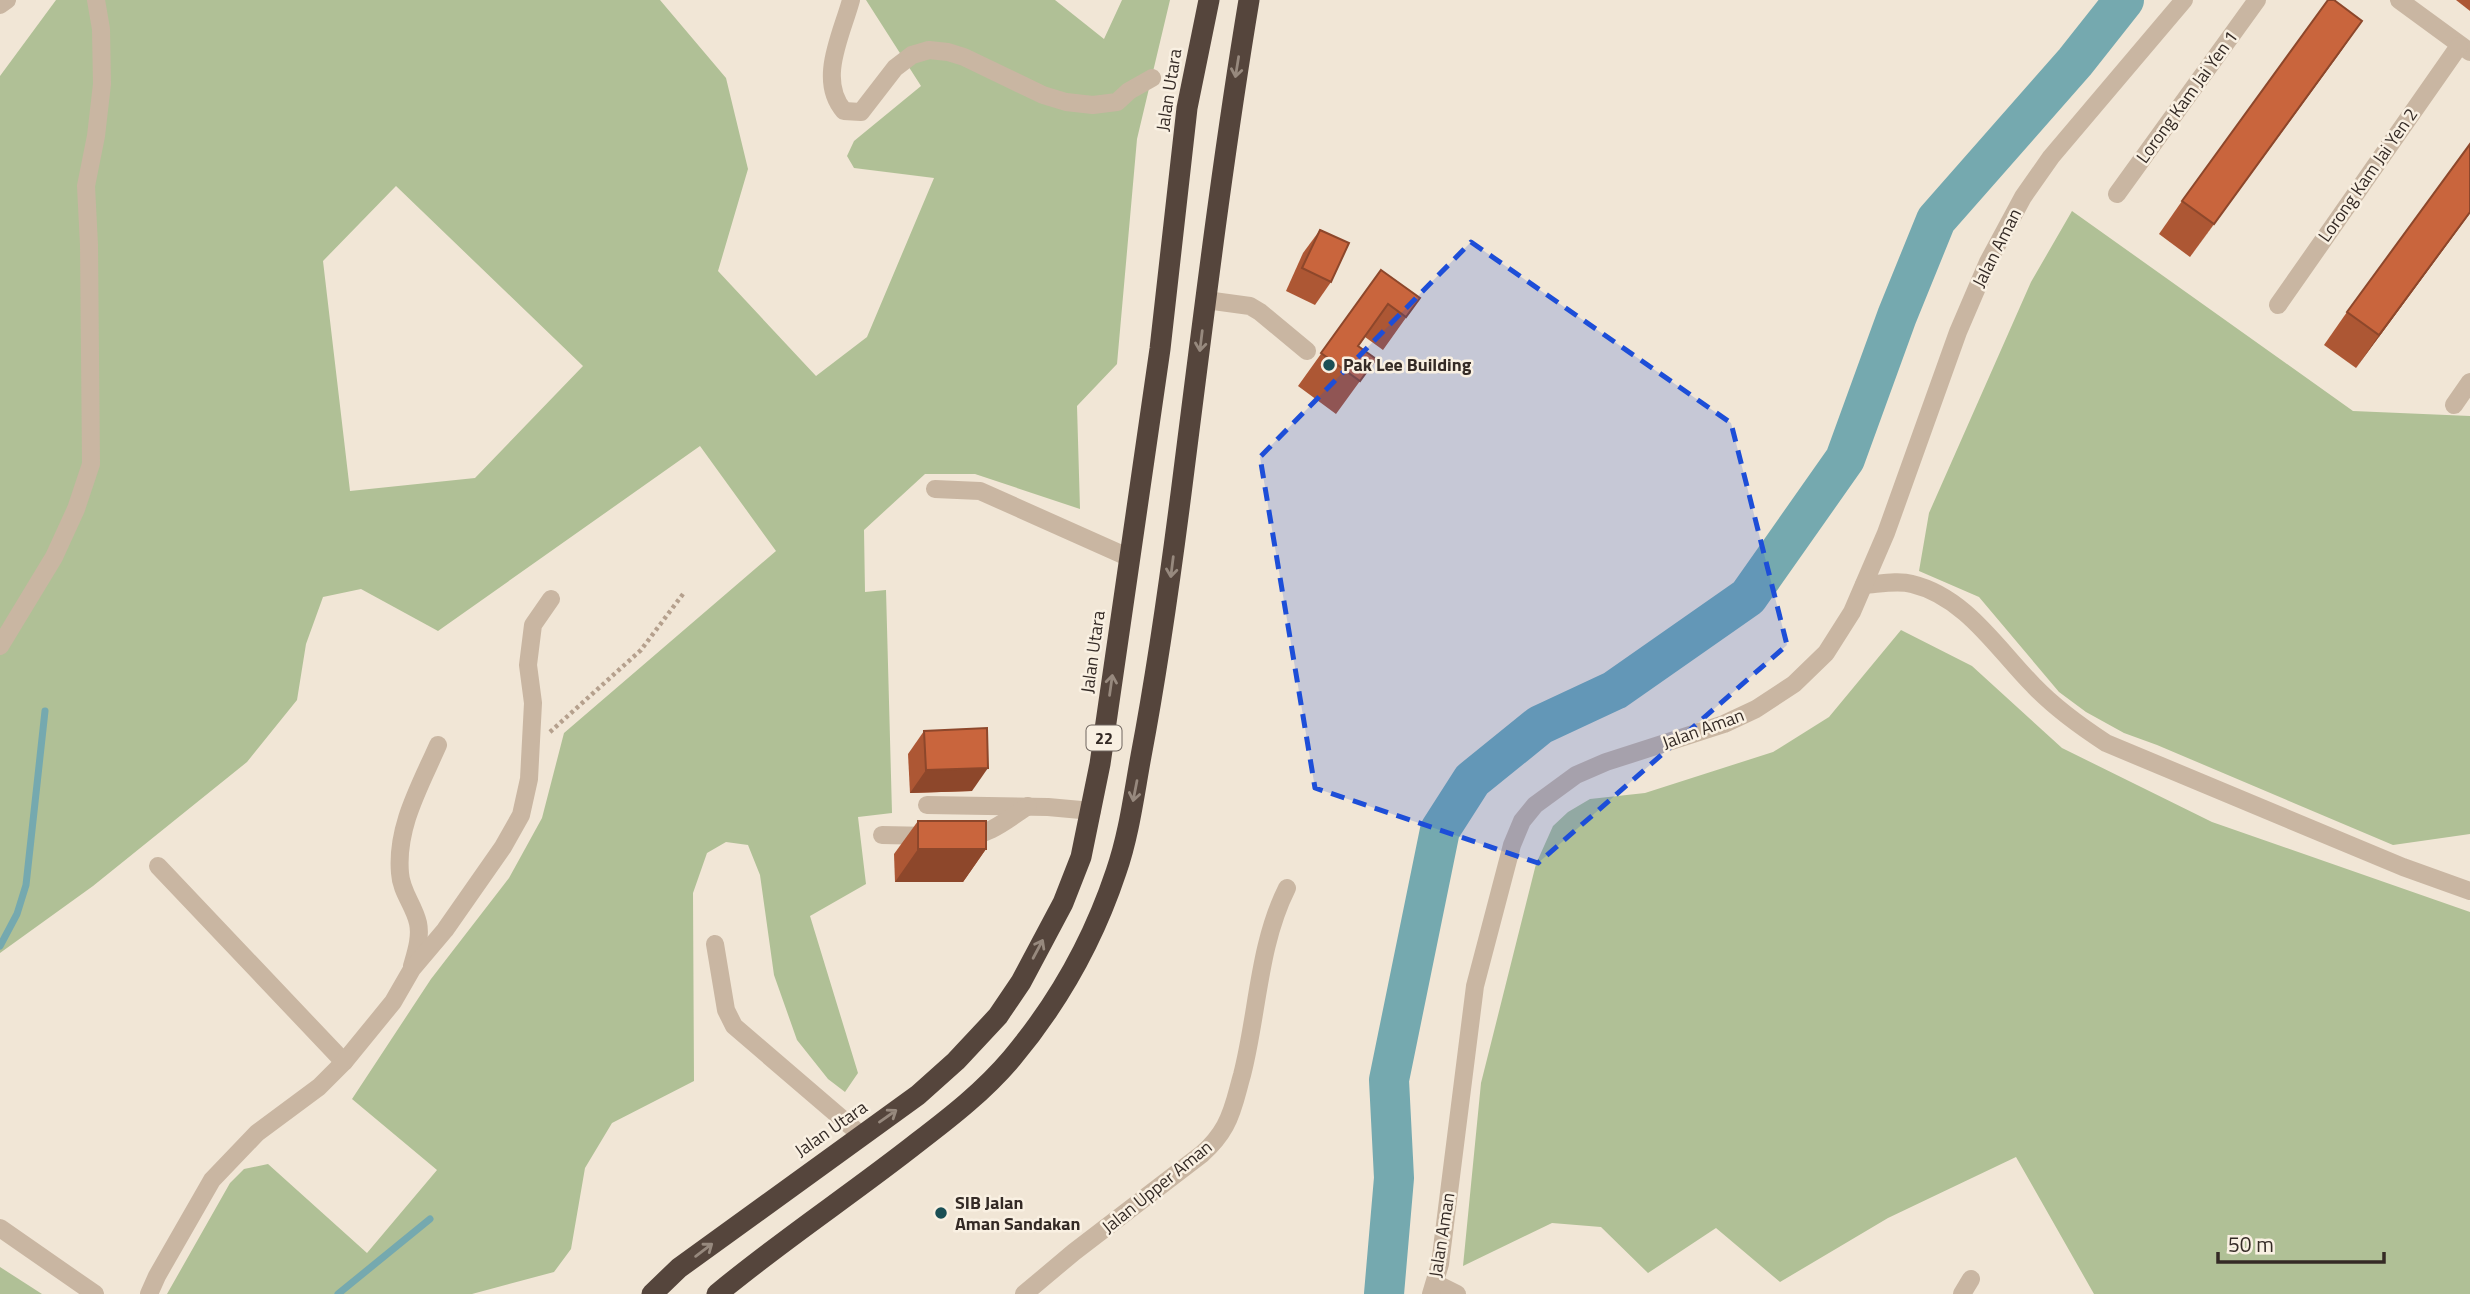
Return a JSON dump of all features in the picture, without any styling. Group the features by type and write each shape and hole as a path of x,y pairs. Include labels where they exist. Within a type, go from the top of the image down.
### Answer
{"highway":[{"name":"Jalan Utara","path":"652,1294 679,1268 918,1095 956,1060 998,1016 1021,982 1063,903 1081,857 1092,811 1160,349 1188,108 1209,0"},
{"name":"22","path":"717,1294 755,1262 888,1166 977,1097 1011,1060 1045,1016 1071,976 1094,930 1118,869 1161,653 1230,115 1248,0"}],"street":[{"path":"0,5 7,0"},
{"path":"0,646 54,557 76,509 91,464 86,186 102,85 101,29 96,0"},
{"path":"851,0 831,71 838,104 844,111 861,112 895,68 912,55 929,50 964,57 1043,95 1066,103 1093,105 1117,102 1152,78"},
{"name":"Jalan Aman","path":"1433,1289 1440,1264 1475,986 1512,845 1522,821 1535,805 1576,775 1606,762 1724,724 1756,709 1794,684 1826,653 1852,611 1864,585 1886,533 1958,332 1988,262 2017,208 2051,157 2184,0"},
{"name":"Lorong Kam Jai Yen 1","path":"2117,194 2257,0"},
{"path":"2399,0 2464,49"},
{"name":"Lorong Kam Jai Yen 2","path":"2278,305 2464,49"},
{"path":"1206,300 1250,306 1307,351"},
{"path":"2454,405 2470,382"},
{"path":"936,489 980,491 1130,558"},
{"path":"1864,585 1910,583 1956,605 2063,714 2106,743 2390,862 2470,891"},
{"path":"149,1294 212,1180 257,1133 319,1087 344,1062 393,1002 412,969 452,920 503,847 521,815 529,779 533,703 528,665 533,625 551,600"},
{"path":"412,969 418,943 418,925 401,887 401,840 404,825 438,746"},
{"path":"928,805 1028,806 1092,811"},
{"path":"882,835 975,836 987,832 1028,806"},
{"path":"158,866 344,1062"},
{"name":"Jalan Upper Aman","path":"1024,1294 1074,1252 1202,1154 1225,1128 1249,1048 1276,909 1287,888"},
{"path":"715,944 726,1010 734,1026 861,1135"},
{"path":"0,1228 95,1294"},
{"path":"1433,1289 1457,1294"}],"path":[{"path":"531,748 641,650 683,594"}],"highlighted area":[{"path":"1471,242 1731,423 1787,645 1538,863 1315,788 1260,457"}],"green space":[{"path":"56,0 660,0 726,78 748,169 718,271 816,376 867,337 934,178 854,168 847,156 854,141 921,86 866,0 1055,0 1104,39 1122,0 1170,0 1137,139 1117,364 1077,406 1080,509 975,474 925,474 864,530 865,592 886,590 892,813 858,817 866,884 810,916 858,1073 845,1092 828,1079 797,1040 774,975 760,875 748,845 726,842 707,853 693,893 694,1081 612,1123 585,1168 571,1249 554,1272 472,1294 167,1294 230,1183 244,1169 268,1164 367,1253 437,1170 352,1099 431,979 509,878 542,818 564,733 776,551 700,446 438,631 361,589 323,597 306,644 297,700 247,762 93,886 0,953 0,76","holes":["396,186 583,366 475,478 350,491 323,261"]},
{"path":"2072,211 2353,411 2470,416 2470,834 2393,845 2124,733 2086,712 2059,692 1979,597 1919,571 1929,513 2031,282"},
{"path":"1901,630 1972,666 2062,748 2212,822 2470,912 2470,1294 2094,1294 2016,1157 1888,1218 1780,1282 1716,1228 1648,1273 1601,1227 1552,1223 1463,1266 1481,1083 1536,864 1553,826 1568,812 1590,799 1645,793 1773,752 1829,717"},
{"path":"0,1267 42,1294 0,1294"}],"building":[{"path":"2328,0 2334,0 2362,21 2214,224 2182,201"},
{"path":"2470,144 2470,212 2379,335 2347,312"},
{"path":"1320,230 1349,243 1331,282 1302,268"},
{"path":"1381,270 1420,298 1406,317 1388,304 1358,346 1376,359 1360,381 1321,353"},
{"path":"987,728 988,768 926,770 924,731"},
{"path":"918,821 986,821 986,849 918,849"}],"waterway":[{"path":"1384,1294 1394,1178 1389,1080 1440,830 1472,780 1540,725 1615,690 1748,597 1845,459 1897,316 1936,220 2075,62 2124,0"},
{"path":"0,946 17,914 26,885 45,711"},
{"path":"338,1294 430,1219"}],"place":[{"name":"Pak Lee Building","path":"1329,365"},
{"name":"SIB Jalan Aman Sandakan","path":"941,1213"}]}
